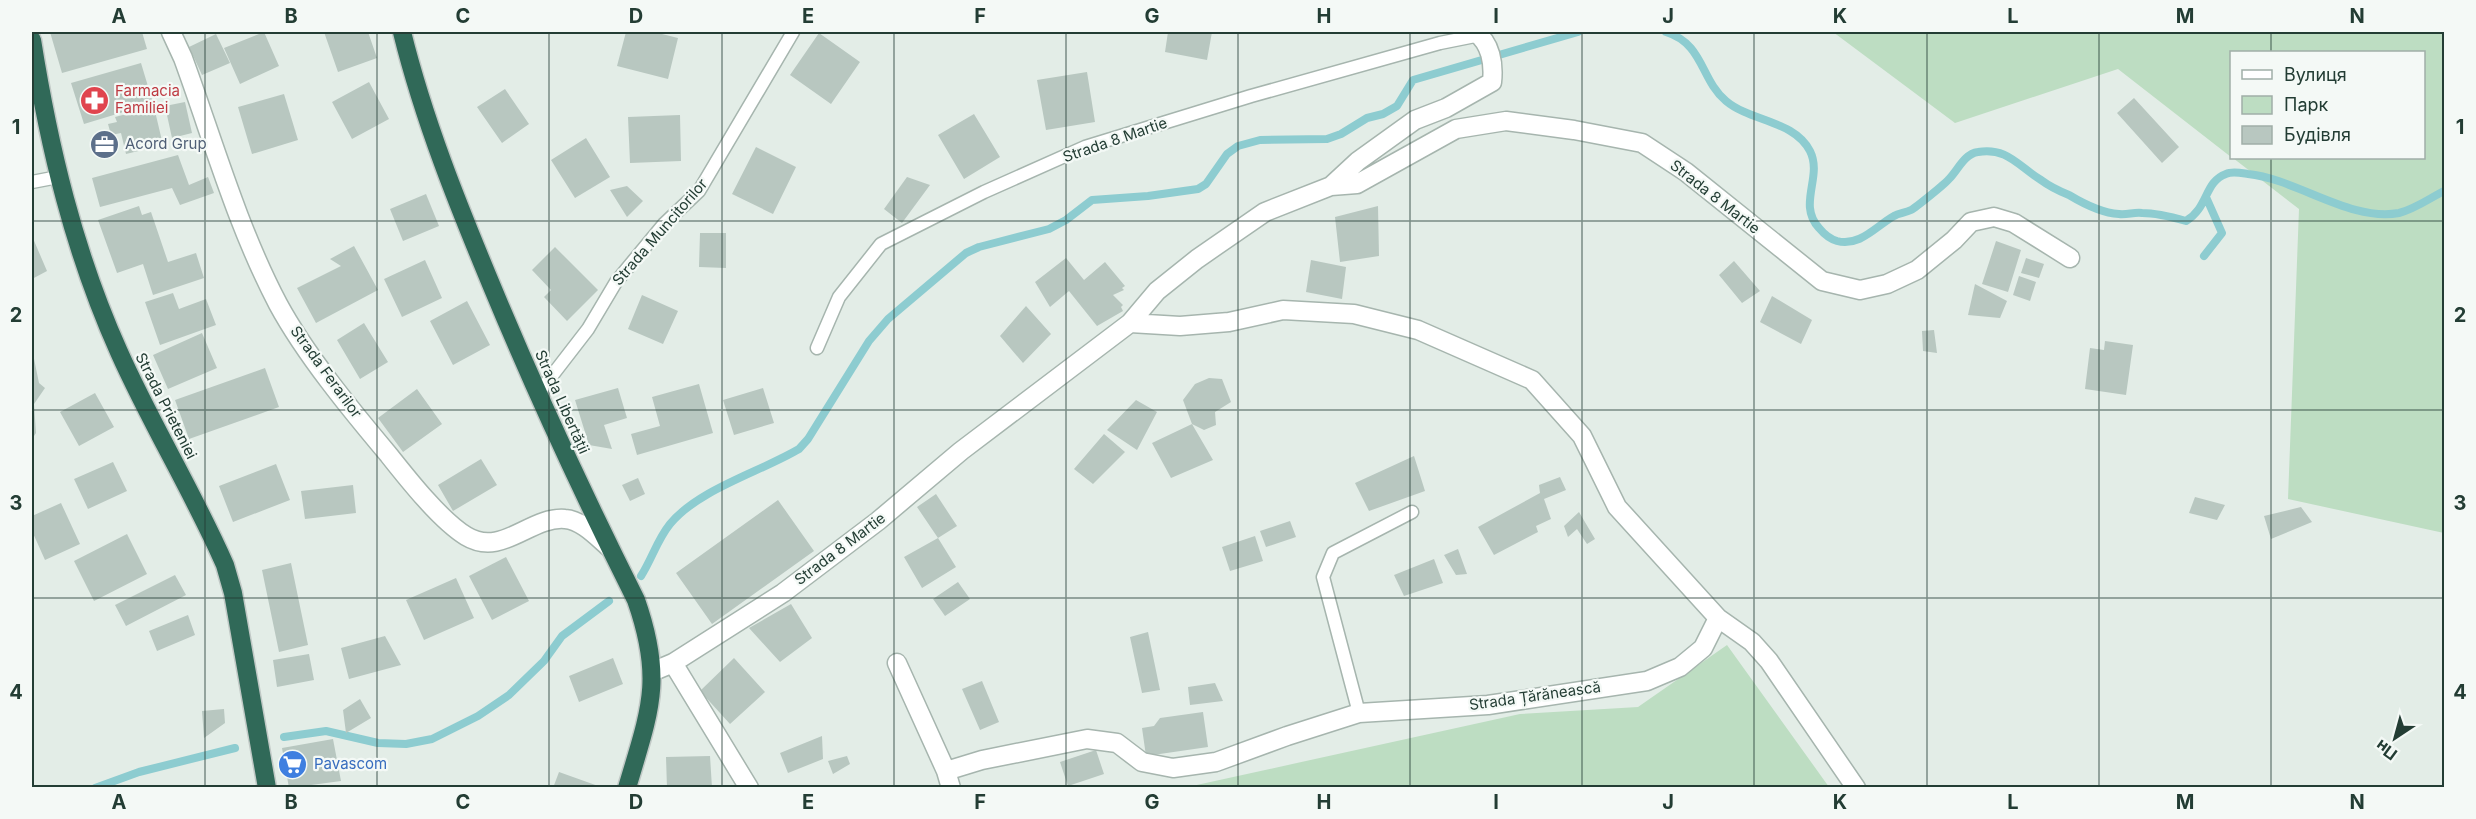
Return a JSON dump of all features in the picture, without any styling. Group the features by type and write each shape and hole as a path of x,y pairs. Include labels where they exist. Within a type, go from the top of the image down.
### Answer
{"highway":[{"name":"Strada Libertății","path":"402,32 431,134 449,182 537,395 640,610 651,647 654,671 652,696 627,788"},
{"name":"Strada Prieteniei","path":"32,40 37,115 93,288 119,353 225,565 233,592 267,788"}],"street":[{"name":"Strada Ferarilor","path":"171,32 183,58 243,228 278,305 319,365 414,487 465,536 478,542 489,543 517,536 548,521 564,519 576,522 610,548"},
{"name":"Strada 8 Martie","path":"1331,186 1358,161 1415,120 1446,108 1492,82 1493,69 1482,38"},
{"name":"Strada 8 Martie","path":"654,671 673,663 783,593 878,521 961,451 1130,323 1157,291 1197,258 1265,212 1331,186 1357,184 1456,129 1506,121 1574,130 1642,143 1686,172 1822,281 1860,290 1887,284 1917,270 1954,240 1971,222 1994,217 2014,223 2070,258"},
{"path":"1130,323 1180,326 1228,322 1283,310 1354,314 1418,330 1532,380 1582,436 1617,507 1718,618 1752,642 1769,661 1856,788"},
{"name":"Strada Țărănească","path":"949,779 982,760 1088,739 1117,743 1142,762 1173,768 1216,762 1359,713 1488,705 1647,681 1680,667 1703,648 1718,618"},
{"path":"673,663 749,788"},
{"path":"897,663 949,779"}],"lane":[{"name":"Strada Muncitorilor","path":"537,395 588,329 616,282 664,224 699,191 793,32"},
{"name":"Strada 8 Martie","path":"817,348 839,297 881,244 984,192 1085,147 1284,87 1482,38"},
{"path":"34,184 58,177"},
{"path":"1359,713 1323,577 1333,553 1412,512"}],"green space":[{"path":"1833,32 2444,32 2444,533 2288,499 2299,209 2234,159 2425,159 2425,51 2230,51 2230,156 2118,69 1955,123"},
{"path":"1727,645 1829,787 1183,788 1520,714 1638,707"}],"building":[{"path":"50,32 142,32 147,49 62,73"},
{"path":"264,32 279,66 240,84 224,48"},
{"path":"324,32 368,32 377,58 338,72"},
{"path":"626,32 654,32 678,38 668,79 617,66"},
{"path":"1168,32 1212,32 1207,60 1165,52"},
{"path":"819,33 860,62 831,104 790,75"},
{"path":"216,34 230,63 202,75 189,47"},
{"path":"141,63 153,103 84,124 71,83"},
{"path":"1087,72 1095,122 1046,130 1037,80"},
{"path":"369,82 389,119 352,139 332,102"},
{"path":"505,89 529,124 502,143 477,107"},
{"path":"284,94 298,140 252,154 238,107"},
{"path":"2134,98 2179,147 2162,163 2117,113"},
{"path":"185,102 192,133 172,138 165,106"},
{"path":"154,107 163,145 126,154 121,133 111,135 108,124 117,122 115,117"},
{"path":"974,114 1000,157 964,179 938,135"},
{"path":"680,115 681,161 630,163 628,117"},
{"path":"586,138 610,177 575,198 551,160"},
{"path":"756,147 796,167 773,214 732,194"},
{"path":"178,155 189,185 208,177 214,193 180,205 172,188 100,207 92,178"},
{"path":"907,177 930,185 902,223 884,209"},
{"path":"627,186 643,201 627,217 610,190"},
{"path":"426,194 439,226 403,241 390,209"},
{"path":"139,206 142,215 151,212 168,262 196,253 204,278 153,295 143,264 117,273 98,220"},
{"path":"1378,206 1379,256 1340,262 1335,217"},
{"path":"700,233 726,233 726,268 699,267"},
{"path":"32,236 47,271 32,279"},
{"path":"1996,241 2021,250 2008,292 1982,284"},
{"path":"354,246 378,290 316,323 297,288 341,266 330,259"},
{"path":"555,247 598,290 567,321 544,297 551,290 532,270"},
{"path":"1066,258 1084,280 1105,262 1125,286 1122,288 1124,290 1113,295 1123,305 1121,307 1123,311 1097,326 1069,291 1050,307 1035,282"},
{"path":"2026,258 2044,264 2039,278 2021,273"},
{"path":"425,260 442,298 402,317 384,279"},
{"path":"1311,260 1346,267 1342,299 1306,292"},
{"path":"1734,261 1760,291 1742,303 1719,275"},
{"path":"2019,276 2036,282 2030,301 2013,295"},
{"path":"1975,284 2007,301 2000,318 1968,315"},
{"path":"173,293 179,309 206,299 216,325 160,345 145,302"},
{"path":"642,295 678,311 663,344 628,329"},
{"path":"1772,296 1812,320 1801,344 1760,322"},
{"path":"467,301 490,345 453,365 430,321"},
{"path":"1026,306 1051,334 1023,363 1000,336"},
{"path":"364,323 388,362 360,379 337,340"},
{"path":"1934,330 1937,353 1923,351 1922,331"},
{"path":"202,333 217,368 168,389 153,355"},
{"path":"2105,341 2133,345 2126,395 2085,389 2090,348 2104,350"},
{"path":"32,349 39,383 45,388 34,404 36,433 32,439"},
{"path":"265,368 279,407 189,439 175,400"},
{"path":"1209,378 1222,379 1231,402 1215,412 1216,425 1204,430 1192,424 1183,400 1195,384"},
{"path":"699,384 713,433 637,455 631,434 660,426 652,397"},
{"path":"618,388 627,418 604,425 612,449 589,445 575,400"},
{"path":"763,388 774,423 734,435 723,400"},
{"path":"417,389 442,424 403,452 378,418"},
{"path":"95,393 114,427 79,446 60,412"},
{"path":"1136,400 1157,412 1137,450 1107,430"},
{"path":"1192,424 1213,460 1171,478 1152,443"},
{"path":"1104,434 1125,452 1093,484 1074,469"},
{"path":"1414,456 1425,491 1369,511 1355,483"},
{"path":"481,459 497,485 453,511 438,485"},
{"path":"113,462 127,491 88,509 74,479"},
{"path":"276,464 290,500 233,522 219,486"},
{"path":"1560,477 1566,490 1544,499 1551,519 1536,526 1538,532 1494,555 1478,527 1540,493 1539,485"},
{"path":"638,478 645,494 630,501 622,485"},
{"path":"353,485 356,513 305,519 301,491"},
{"path":"936,494 957,526 938,538 917,507"},
{"path":"2195,497 2225,505 2217,520 2189,513"},
{"path":"778,500 814,551 712,624 676,573"},
{"path":"61,503 80,544 45,560 32,531 32,516"},
{"path":"2301,507 2312,522 2271,539 2264,516"},
{"path":"1579,512 1595,539 1587,544 1577,529 1568,537 1564,526"},
{"path":"1290,521 1296,537 1266,547 1260,531"},
{"path":"127,534 147,574 94,601 74,561"},
{"path":"1255,536 1263,561 1230,571 1222,547"},
{"path":"938,538 956,567 922,588 904,557"},
{"path":"1458,549 1467,574 1456,575 1444,555"},
{"path":"506,557 529,601 492,620 469,576"},
{"path":"1434,559 1443,583 1404,596 1394,575"},
{"path":"291,563 308,645 279,652 262,570"},
{"path":"175,575 186,595 126,626 115,605"},
{"path":"456,578 474,618 424,640 406,600"},
{"path":"958,582 970,599 945,616 933,599"},
{"path":"791,604 812,638 780,662 749,628"},
{"path":"188,615 195,635 157,651 149,631"},
{"path":"1148,632 1160,690 1142,693 1130,637"},
{"path":"385,636 401,665 349,679 341,648"},
{"path":"309,654 314,680 277,687 273,660"},
{"path":"613,658 623,684 579,702 569,676"},
{"path":"734,658 765,692 730,724 700,691"},
{"path":"982,681 999,722 980,730 962,689"},
{"path":"1215,683 1223,701 1190,705 1188,687"},
{"path":"360,699 371,718 346,733 343,710"},
{"path":"224,709 225,723 204,738 202,711"},
{"path":"1203,712 1208,747 1146,756 1142,728 1154,726 1160,718"},
{"path":"822,736 823,759 788,773 780,753"},
{"path":"333,739 341,781 289,788 282,748"},
{"path":"1096,750 1104,774 1068,786 1060,762"},
{"path":"710,756 712,788 667,788 666,757"},
{"path":"847,756 850,764 833,774 828,761"},
{"path":"559,772 601,787 601,788 553,788"}],"waterway":[{"path":"641,576 665,530 682,512 713,491 799,449 808,439 869,341 888,319 966,253 979,247 1049,229 1066,220 1092,200 1148,196 1198,189 1206,184 1227,154 1238,146 1260,140 1327,139 1341,134 1367,118 1383,114 1397,106 1413,80 1578,32"},
{"path":"1666,32 1688,45 1695,53 1711,83 1726,101 1736,108 1783,127 1803,141 1813,161 1810,200 1813,219 1825,234 1837,241 1853,241 1894,216 1911,210 1946,182 1965,159 1973,153 1988,151 2005,155 2051,186 2099,210 2119,214 2153,214 2186,221 2199,209 2214,183 2231,173 2267,177 2343,206 2380,214 2405,211 2444,191"},
{"path":"2204,256 2222,233 2206,197"},
{"path":"284,737 326,731 378,743 406,744 432,739 478,716 509,695 544,661 562,636 609,601"},
{"path":"95,788 139,772 235,748"}],"place":[{"name":"Farmacia Familiei","path":"94,100"},
{"name":"Acord Grup","path":"104,144"},
{"name":"Pavascom","path":"293,764"}]}
